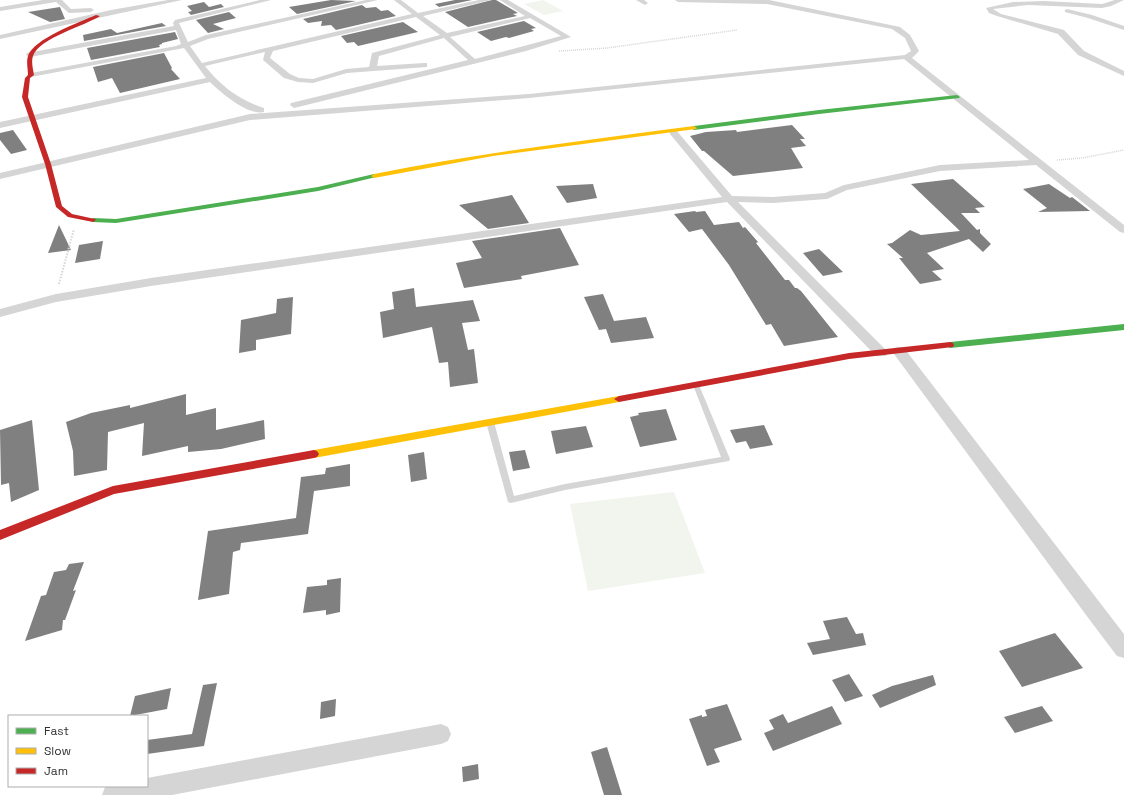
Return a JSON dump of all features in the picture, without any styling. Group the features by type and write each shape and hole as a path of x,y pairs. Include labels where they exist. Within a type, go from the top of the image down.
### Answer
{"street":[{"path":"0,9 55,0"},
{"path":"58,0 69,11 74,12 138,3 179,0"},
{"path":"261,110 245,106 232,99 211,79 186,45 177,21 268,0"},
{"path":"30,75 186,45 206,37 375,0"},
{"path":"397,0 444,35 471,59"},
{"path":"201,65 488,0"},
{"path":"270,50 266,58 288,76 298,80 313,81 346,71 442,63 471,59 523,49 567,37 503,0"},
{"path":"0,176 250,117 529,96 906,57 912,55 915,51 911,41 901,29 762,1 678,0"},
{"path":"1120,0 1109,5 1102,6 1042,1 1001,4 989,8 991,12 999,15 1061,32 1081,53 1124,74"},
{"path":"0,37 98,16 138,3"},
{"path":"1001,4 1076,12 1124,28"},
{"path":"0,29 83,15 111,12"},
{"path":"98,16 46,41 35,48 30,55 30,75 28,78 25,97 48,164 59,207 70,216 89,220 116,221 318,188 416,167 508,153 819,112 957,97"},
{"path":"373,69 375,55 444,35 532,16"},
{"path":"30,55 178,27"},
{"path":"0,45 28,31"},
{"path":"906,57 1036,162 1124,230"},
{"path":"250,117 261,110 312,101 471,59"},
{"path":"0,125 211,79"},
{"path":"673,132 729,199 881,353"},
{"path":"0,313 56,298 159,281 729,199 772,200 827,196 844,188 940,168 1036,162"},
{"path":"0,534 113,490 849,356 1124,327"},
{"path":"899,351 1094,613 1124,649"},
{"path":"113,795 441,734"}],"lane":[{"path":"490,422 511,500 565,487 726,458 696,385"}],"path":[{"path":"558,51 607,48 737,30"},
{"path":"1036,162 1082,158 1124,150"},
{"path":"56,298 77,217"}],"shaded area":[{"path":"543,0 563,11 544,15 524,4"},
{"path":"674,492 705,573 588,591 570,504"}],"building":[{"path":"331,0 356,1 297,14 289,7"},
{"path":"455,0 472,0 439,7 435,4"},
{"path":"496,0 518,13 513,14 517,16 468,27 445,12"},
{"path":"204,2 209,7 221,4 224,7 191,15 188,12 192,11 187,6"},
{"path":"362,5 366,8 376,7 381,11 388,10 396,16 336,30 331,25 321,26 322,21 308,23 303,19"},
{"path":"60,7 65,19 50,22 28,12"},
{"path":"229,12 236,18 213,24 224,29 208,33 196,20"},
{"path":"524,21 536,28 531,29 534,31 491,41 477,32"},
{"path":"403,22 418,32 358,46 354,42 347,43 341,36"},
{"path":"162,23 166,26 84,41 83,35 111,29 117,33"},
{"path":"175,32 178,39 162,43 159,45 160,47 91,60 87,48"},
{"path":"164,53 172,68 171,69 180,79 120,93 112,78 98,82 93,67"},
{"path":"792,125 805,139 800,139 806,146 791,148 803,168 733,176 704,151 702,151 690,136 706,132 736,130 737,132"},
{"path":"13,130 27,150 11,154 0,140 0,133"},
{"path":"953,179 985,207 975,208 980,213 961,213 977,230 980,229 980,233 991,244 983,252 969,239 927,253 944,269 932,271 942,280 920,284 899,258 903,258 887,244 892,243 910,230 921,235 960,231 911,184"},
{"path":"593,184 597,198 567,203 556,186"},
{"path":"1049,184 1070,198 1072,197 1090,211 1038,212 1047,208 1023,189"},
{"path":"512,195 529,223 488,229 459,205"},
{"path":"705,211 714,225 739,222 743,228 745,227 758,242 756,243 785,280 789,280 795,288 801,291 838,337 784,346 771,324 766,325 729,265 702,229 689,232 674,214"},
{"path":"59,225 71,250 48,253"},
{"path":"560,228 579,265 521,276 522,279 464,288 456,263 482,258 472,241"},
{"path":"103,241 100,259 75,263 79,245"},
{"path":"819,249 843,272 823,276 803,253"},
{"path":"414,288 416,307 473,300 480,321 462,323 468,350 474,349 478,383 450,387 448,362 439,363 432,327 383,338 380,312 394,309 392,292"},
{"path":"603,294 614,321 646,317 654,338 611,343 606,329 599,330 584,297"},
{"path":"293,297 291,334 256,340 256,350 239,353 241,320 276,313 277,299"},
{"path":"186,394 186,415 216,408 216,430 264,420 265,439 221,449 188,452 188,446 142,456 144,423 108,432 107,470 74,476 73,451 66,422 91,413 130,405 130,408"},
{"path":"666,409 677,440 640,447 630,417 639,415 638,413"},
{"path":"32,420 39,490 11,502 9,483 1,485 0,430"},
{"path":"764,425 773,445 750,449 746,441 736,443 730,430"},
{"path":"586,426 593,447 556,454 551,431"},
{"path":"525,450 530,468 513,471 509,452"},
{"path":"424,452 427,479 411,482 408,455"},
{"path":"350,464 350,486 314,491 308,534 241,543 240,550 233,552 229,594 198,600 208,531 296,518 301,477 325,474 326,468"},
{"path":"84,562 73,591 76,590 65,620 63,620 62,630 25,641 41,596 46,595 54,572 66,570 69,564"},
{"path":"341,578 340,612 326,615 326,610 303,613 307,587 327,585 327,580"},
{"path":"847,617 856,634 863,633 866,645 813,655 807,643 830,639 823,621"},
{"path":"1055,633 1083,668 1022,687 999,651"},
{"path":"849,674 863,696 845,702 832,680"},
{"path":"933,675 936,685 880,708 872,695 892,686"},
{"path":"217,683 204,746 148,754 148,740 192,734 203,685"},
{"path":"171,688 167,709 130,715 135,696"},
{"path":"336,699 335,716 320,719 321,702"},
{"path":"727,704 742,740 714,749 720,762 707,766 689,719 702,715 702,717 707,716 705,710"},
{"path":"832,706 842,724 773,751 764,733 774,729 769,720 783,714 788,723"},
{"path":"1042,706 1053,721 1015,733 1004,717"},
{"path":"607,747 622,795 604,795 591,752"},
{"path":"478,764 479,779 463,782 462,767"}],"traffic: fast":[{"path":"694,128 819,112 957,97"},
{"path":"93,220 116,221 318,189 374,176"},
{"path":"950,345 1124,327"}],"traffic: slow":[{"path":"374,176 493,154 694,128"},
{"path":"314,454 619,399"}],"traffic: jam":[{"path":"93,220 70,216 59,207 48,164 25,97 28,78 31,75 30,56 36,48 51,37 98,16"},
{"path":"619,399 849,356 950,345"},
{"path":"0,535 113,490 314,454"}]}
